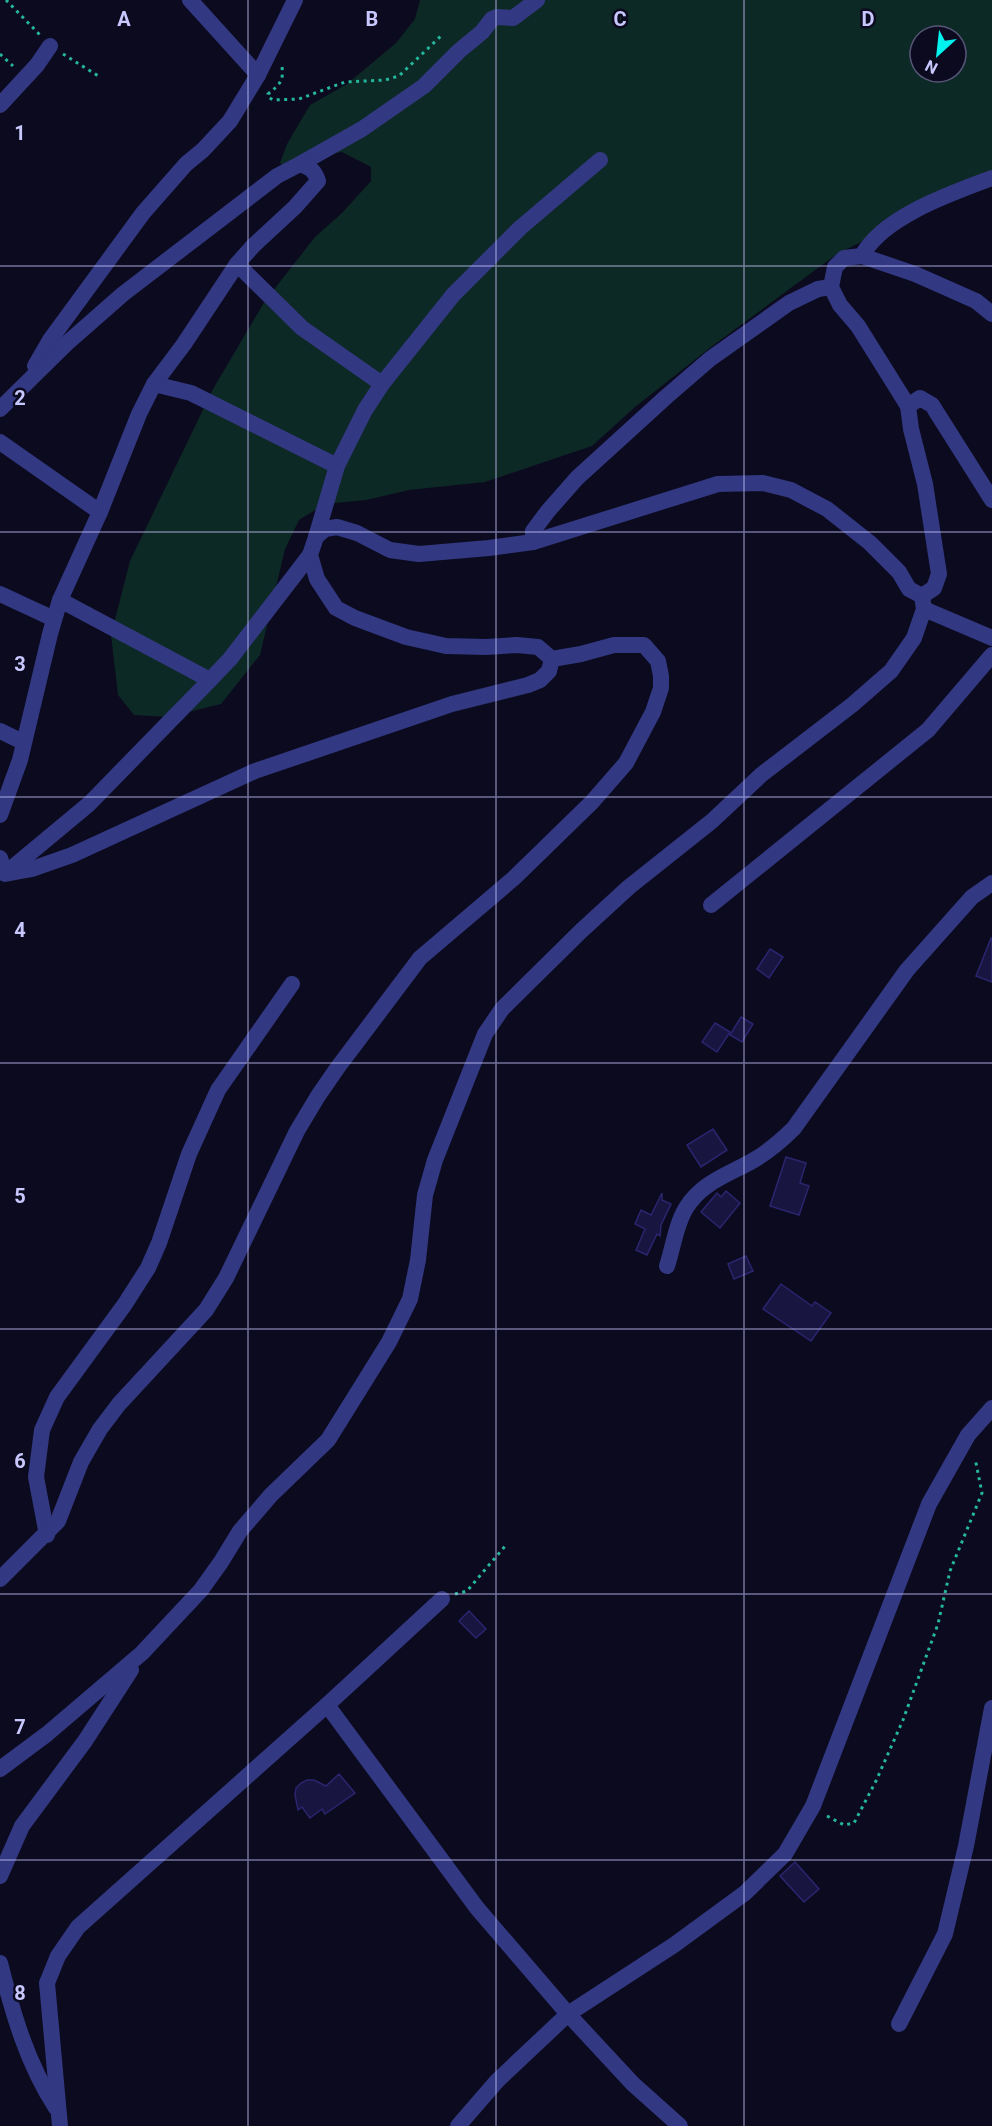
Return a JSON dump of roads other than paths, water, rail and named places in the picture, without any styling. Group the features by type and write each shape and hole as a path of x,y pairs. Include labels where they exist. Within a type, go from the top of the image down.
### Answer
{"street":[{"path":"190,0 258,75"},
{"path":"24,386 50,340 143,213 186,164 231,121 258,75 294,0"},
{"path":"0,409 66,344 123,294 276,176 362,129 424,86 482,32 492,19 513,18 537,0"},
{"path":"0,105 37,65 50,46"},
{"path":"2,877 88,804 237,651 310,555 337,466 365,410 382,384 453,295 520,228 600,160"},
{"path":"0,815 20,760 60,600 100,512 139,414 154,384 184,344 237,264 318,181 315,172 300,164"},
{"path":"862,256 870,243 912,211 992,178"},
{"path":"0,1769 47,1734 142,1653 201,1590 240,1531 271,1496 328,1440 389,1342 410,1299 418,1260 425,1195 435,1160 485,1034 502,1009 629,887 712,821 761,775 852,705 891,671 914,638 923,602 934,588 939,574 925,484 911,429 909,406 858,326 840,305 831,287 835,267 844,258 862,256 984,298 992,314"},
{"path":"237,264 302,328 382,384"},
{"path":"533,542 533,531 578,478 710,359 789,303 818,289 831,287"},
{"path":"154,384 191,393 337,466"},
{"path":"909,406 920,398 932,405 992,501"},
{"path":"0,442 100,512"},
{"path":"316,537 326,529 337,527 357,533 390,550 419,554 460,551 533,542 718,484 763,483 791,490 827,509 870,543 899,572 909,589 923,602 992,638"},
{"path":"310,555 317,579 336,608 355,618 406,637 446,646 538,647 552,659"},
{"path":"0,594 54,619"},
{"path":"60,600 210,680"},
{"path":"0,1580 58,1521 81,1462 119,1404 206,1310 226,1278 297,1131 338,1067 420,958 521,871 592,802 626,763 653,712 661,688 658,661 644,645 614,645 552,659"},
{"path":"711,905 928,730 992,655"},
{"path":"2,877 72,855 255,771 452,704 528,685 540,680 549,670 552,659"},
{"path":"0,731 23,742"},
{"path":"0,858 2,877"},
{"path":"667,1266 685,1210 697,1193 711,1181 754,1159 780,1142 794,1128 907,970 972,897 992,883"},
{"path":"46,1535 36,1477 42,1430 57,1397 125,1304 147,1268 159,1243 189,1154 218,1090 292,984"},
{"path":"458,2126 497,2081 568,2014 674,1945 745,1893 785,1854 813,1806 929,1504 968,1435 992,1408"},
{"path":"59,2118 47,1983 58,1956 78,1927 442,1599"},
{"path":"0,1876 22,1826 85,1741 142,1653"},
{"path":"327,1705 477,1908 568,2014 633,2084 680,2126"},
{"path":"899,2024 945,1934 966,1846 992,1708"},
{"path":"0,1963 16,2024 41,2084 59,2118"}]}
